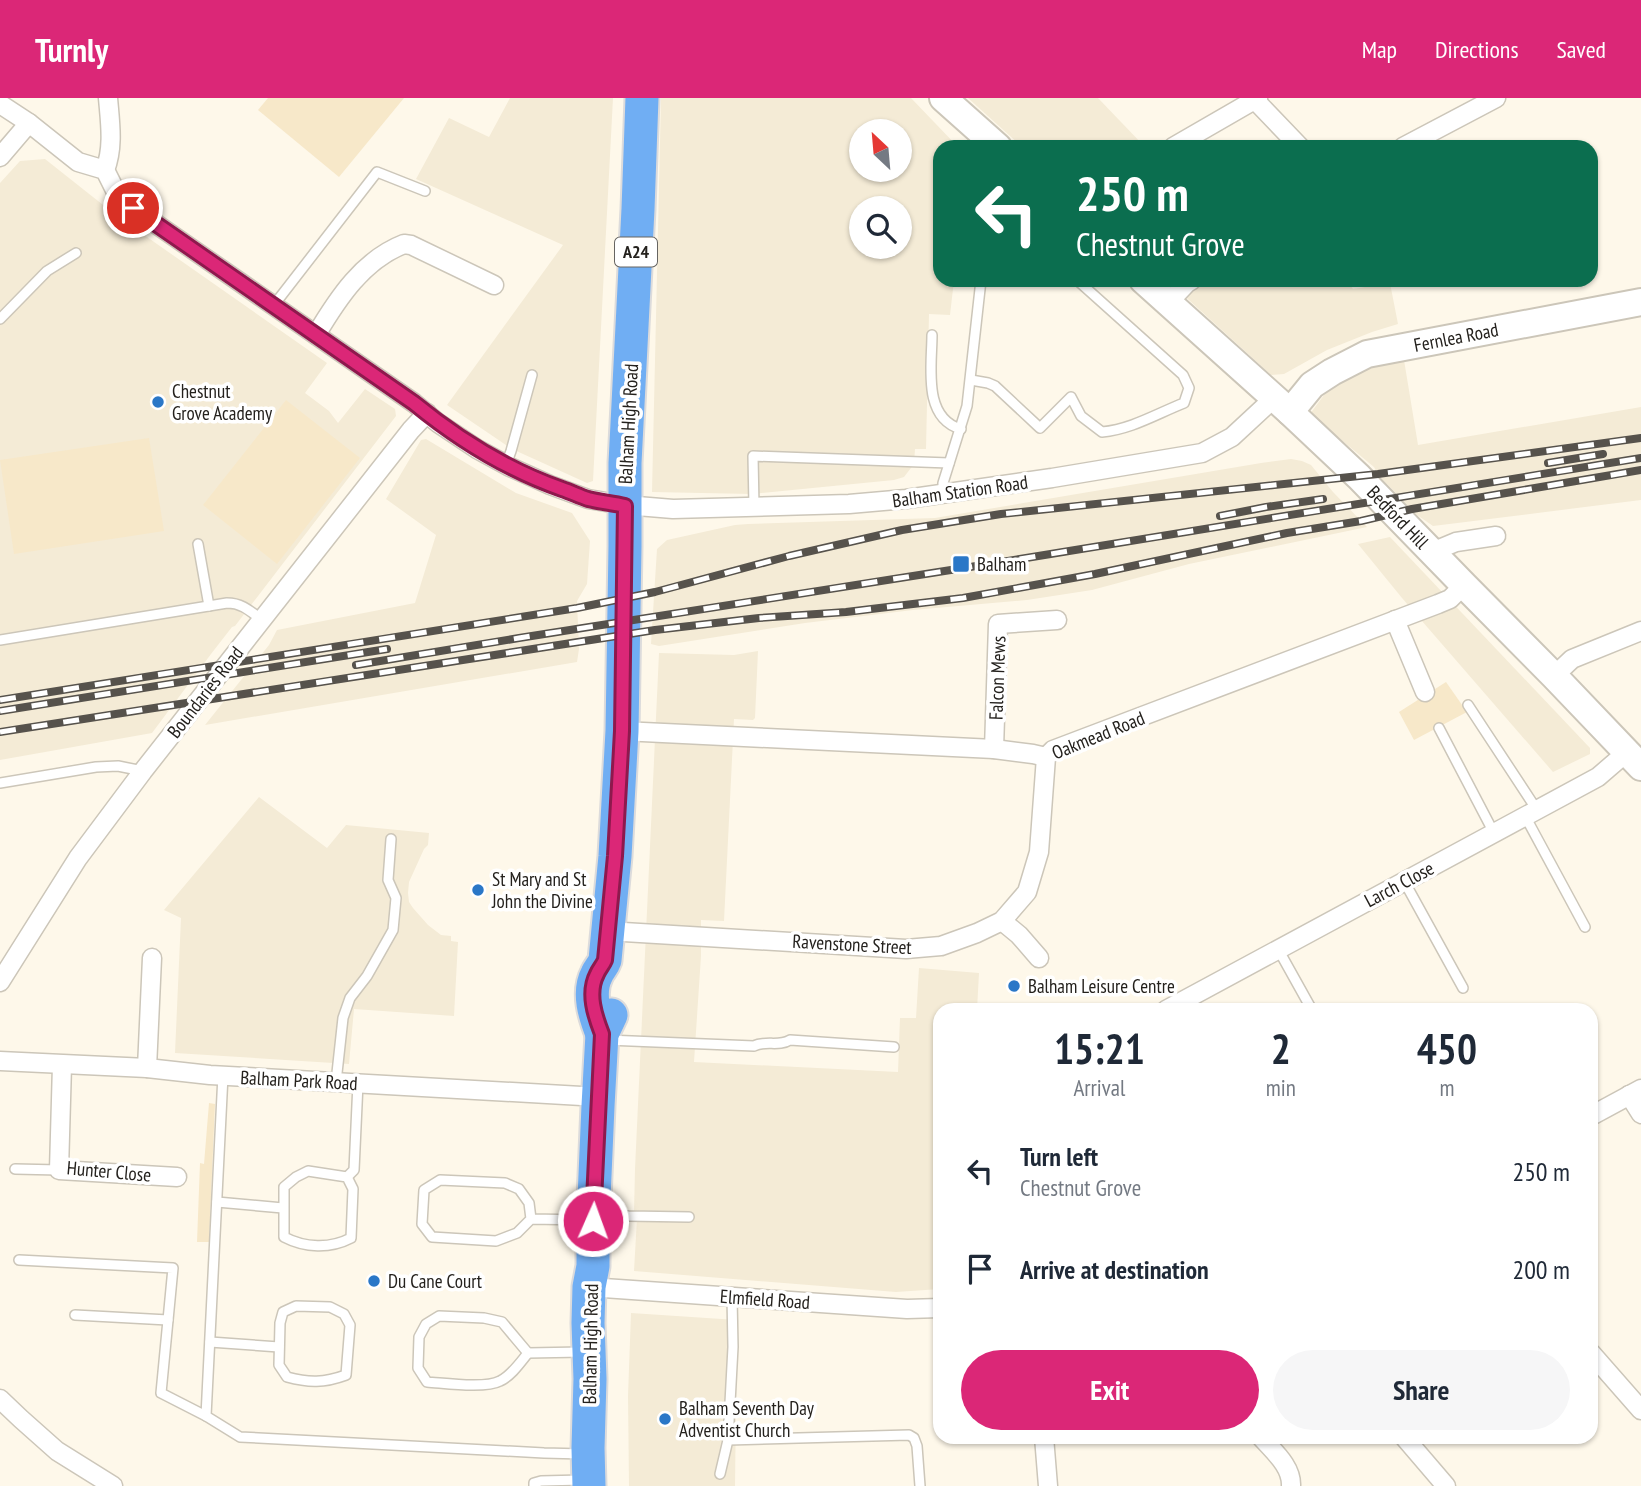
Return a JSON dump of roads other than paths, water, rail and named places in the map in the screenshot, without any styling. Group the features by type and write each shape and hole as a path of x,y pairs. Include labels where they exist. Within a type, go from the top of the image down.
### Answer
{"highway":[{"name":"Balham High Road","path":"588,1473 589,1287 593,1266 602,1037 592,993 606,945 615,856 622,731 625,463 642,98"}],"main road":[{"path":"943,98 990,140"},
{"name":"Bedford Hill","path":"1151,287 1359,477 1634,760"},
{"name":"Fernlea Road","path":"1282,405 1332,372 1367,354 1641,302"}],"street":[{"path":"0,104 78,162 104,170 110,158 107,98"},
{"path":"1416,140 1496,98"},
{"path":"1185,140 1255,99 1293,140"},
{"path":"0,157 29,123"},
{"name":"Balham Station Road","path":"104,170 118,196 477,449 506,465 579,496 625,506 673,509 849,504 1052,478 1202,453 1282,405"},
{"path":"316,335 356,276 384,254 404,244 494,285"},
{"path":"1168,303 1183,287"},
{"name":"Boundaries Road","path":"0,982 78,858 143,771 427,413"},
{"path":"1432,552 1456,542 1496,536"},
{"name":"Oakmead Road","path":"622,731 994,749 1046,757 1053,750 1450,599 1464,585"},
{"name":"Falcon Mews","path":"994,749 999,624 1057,620"},
{"path":"1395,620 1424,692"},
{"path":"1554,676 1572,659 1641,631"},
{"name":"Ravenstone Street","path":"606,945 906,949 942,946 977,933 1002,920 1027,892 1039,852 1046,757"},
{"name":"Larch Close","path":"1179,1003 1634,760"},
{"path":"1002,920 1019,934 1039,958"},
{"path":"147,1068 152,958"},
{"name":"Balham Park Road","path":"0,1061 598,1097"},
{"name":"Hunter Close","path":"62,1065 58,1170 177,1177"},
{"path":"1598,1112 1635,1092 1641,1114"},
{"name":"Elmfield Road","path":"589,1287 907,1309 933,1308"},
{"path":"1598,1361 1641,1410"},
{"path":"0,1399 57,1451 113,1486"},
{"path":"1045,1444 1048,1486"},
{"path":"1267,1444 1289,1472 1291,1486"},
{"path":"1410,1444 1446,1486"}],"lane":[{"path":"274,305 377,172 425,191"},
{"path":"0,319 47,271 76,253"},
{"path":"943,494 943,483 967,406 980,287"},
{"path":"971,380 995,386 1040,428 1071,397 1082,415 1102,432 1139,424 1184,403 1189,388 1182,375 1085,287"},
{"path":"932,335 932,392 936,409 951,426 961,429"},
{"path":"506,465 532,375"},
{"path":"754,507 753,456 949,463"},
{"path":"198,544 209,606"},
{"path":"0,640 236,603 262,620"},
{"path":"1468,705 1531,813 1585,927"},
{"path":"1439,728 1494,833"},
{"path":"0,783 96,767 118,766 143,771"},
{"path":"336,1082 343,1018 350,998 368,976 393,930 396,898 388,880 391,839"},
{"path":"1404,881 1463,988"},
{"path":"1278,949 1308,1003"},
{"path":"602,1037 754,1046 785,1044 790,1040 894,1047"},
{"path":"206,1416 223,1075"},
{"path":"348,1177 354,1170 358,1083"},
{"path":"15,1169 58,1170"},
{"path":"308,1171 348,1177 353,1189 351,1238 337,1245 296,1244 284,1237 284,1187 308,1171"},
{"path":"531,1219 528,1203 519,1189 505,1183 440,1180 424,1190 422,1224 432,1237 496,1241 517,1233 531,1219 688,1217"},
{"path":"217,1202 283,1208"},
{"path":"19,1260 173,1268 161,1393 240,1437 544,1453 588,1473"},
{"path":"720,1475 728,1440 733,1347 732,1297"},
{"path":"296,1306 330,1307 344,1314 350,1325 346,1375 332,1380 306,1382 287,1377 279,1365 279,1347 280,1324 284,1312 296,1306"},
{"path":"75,1315 168,1320"},
{"path":"439,1316 484,1318 502,1322 528,1353 500,1382 482,1385 426,1382 418,1368 419,1336 426,1324 439,1316"},
{"path":"210,1342 279,1347"},
{"path":"528,1353 590,1353"},
{"path":"728,1440 909,1435 914,1438 917,1446 920,1486"},
{"path":"534,1486 534,1483 541,1481 588,1473"}],"railway":[{"path":"0,700 577,608 655,592 789,556 902,530 1001,514 1378,474 1641,438"},
{"path":"1548,463 1603,454"},
{"path":"356,665 1641,458"},
{"path":"0,732 655,630 963,598 1095,574 1412,509 1641,470"},
{"path":"1220,516 1323,499"},
{"path":"0,711 387,649"}],"place":[{"name":"Chestnut Grove Academy","path":"158,402"},
{"name":"Balham","path":"961,564"},
{"name":"St Mary and St John the Divine","path":"478,890"},
{"name":"Balham Leisure Centre","path":"1014,986"},
{"name":"Du Cane Court","path":"374,1281"},
{"name":"Balham Seventh Day Adventist Church","path":"665,1419"}]}
